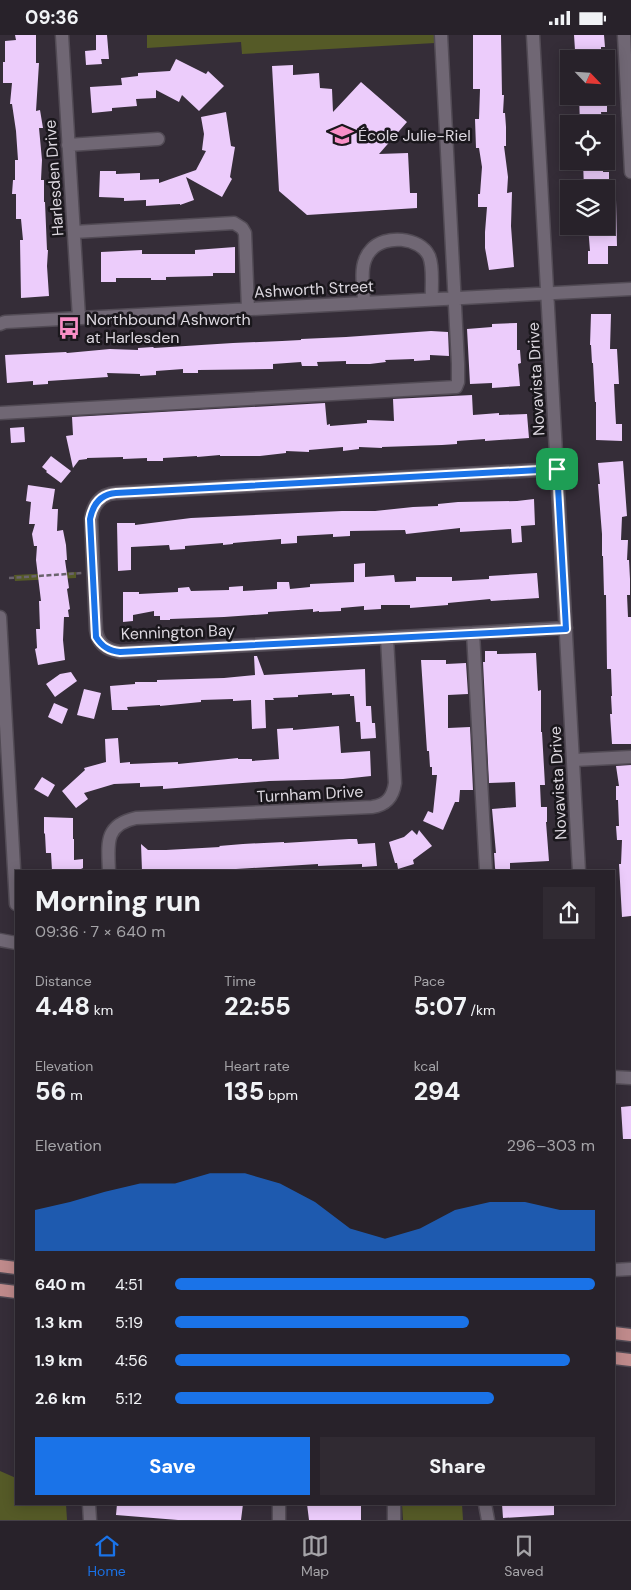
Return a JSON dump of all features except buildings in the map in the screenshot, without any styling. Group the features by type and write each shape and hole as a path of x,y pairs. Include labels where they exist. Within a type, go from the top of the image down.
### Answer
{"main road":[{"path":"0,1266 15,1268"},
{"path":"0,1290 15,1292"},
{"path":"615,1333 631,1335"},
{"path":"615,1358 631,1360"}],"street":[{"name":"Harlesden Drive","path":"62,35 79,318"},
{"path":"0,413 456,387 458,382 455,297 441,35"},
{"name":"Novavista Drive","path":"533,35 579,870"},
{"path":"624,35 631,172"},
{"path":"68,145 158,139"},
{"path":"74,232 238,224 245,233 248,309"},
{"path":"364,303 364,261 371,250 380,243 392,241 413,242 423,247 431,265 432,299"},
{"name":"Ashworth Street","path":"0,324 4,322 631,289"},
{"name":"Kennington Bay","path":"557,469 112,493 100,498 95,505 90,519 96,637 104,647 113,651 147,651 566,629"},
{"path":"0,617 15,886"},
{"path":"473,633 486,870"},
{"name":"Turnham Drive","path":"110,870 108,839 116,827 127,820 136,818 372,807 383,804 389,799 394,791 395,783 387,638"},
{"path":"574,760 631,757"},
{"path":"0,941 15,943"},
{"path":"615,1077 631,1078"},
{"path":"615,1270 631,1269"},
{"path":"89,1505 90,1520"},
{"path":"278,1505 280,1520"},
{"path":"394,1505 394,1520"},
{"path":"486,1505 488,1520"}],"path":[{"path":"69,328 70,338"},
{"path":"9,578 93,573"}],"green space":[{"path":"147,35 434,35 435,43 242,54 241,42 147,48"},
{"path":"76,572 76,578 15,581 14,575"},
{"path":"0,1471 15,1478 15,1505 66,1505 67,1520 0,1520"},
{"path":"402,1505 462,1505 463,1520 403,1520"}],"place":[{"name":"École Julie-Riel","path":"342,135"},
{"name":"Northbound Ashworth at Harlesden","path":"69,328"}],"route":[{"path":"557,469 566,629 120,652 109,650 96,637 90,519 95,505 100,498 106,495 112,493 557,469"}]}
